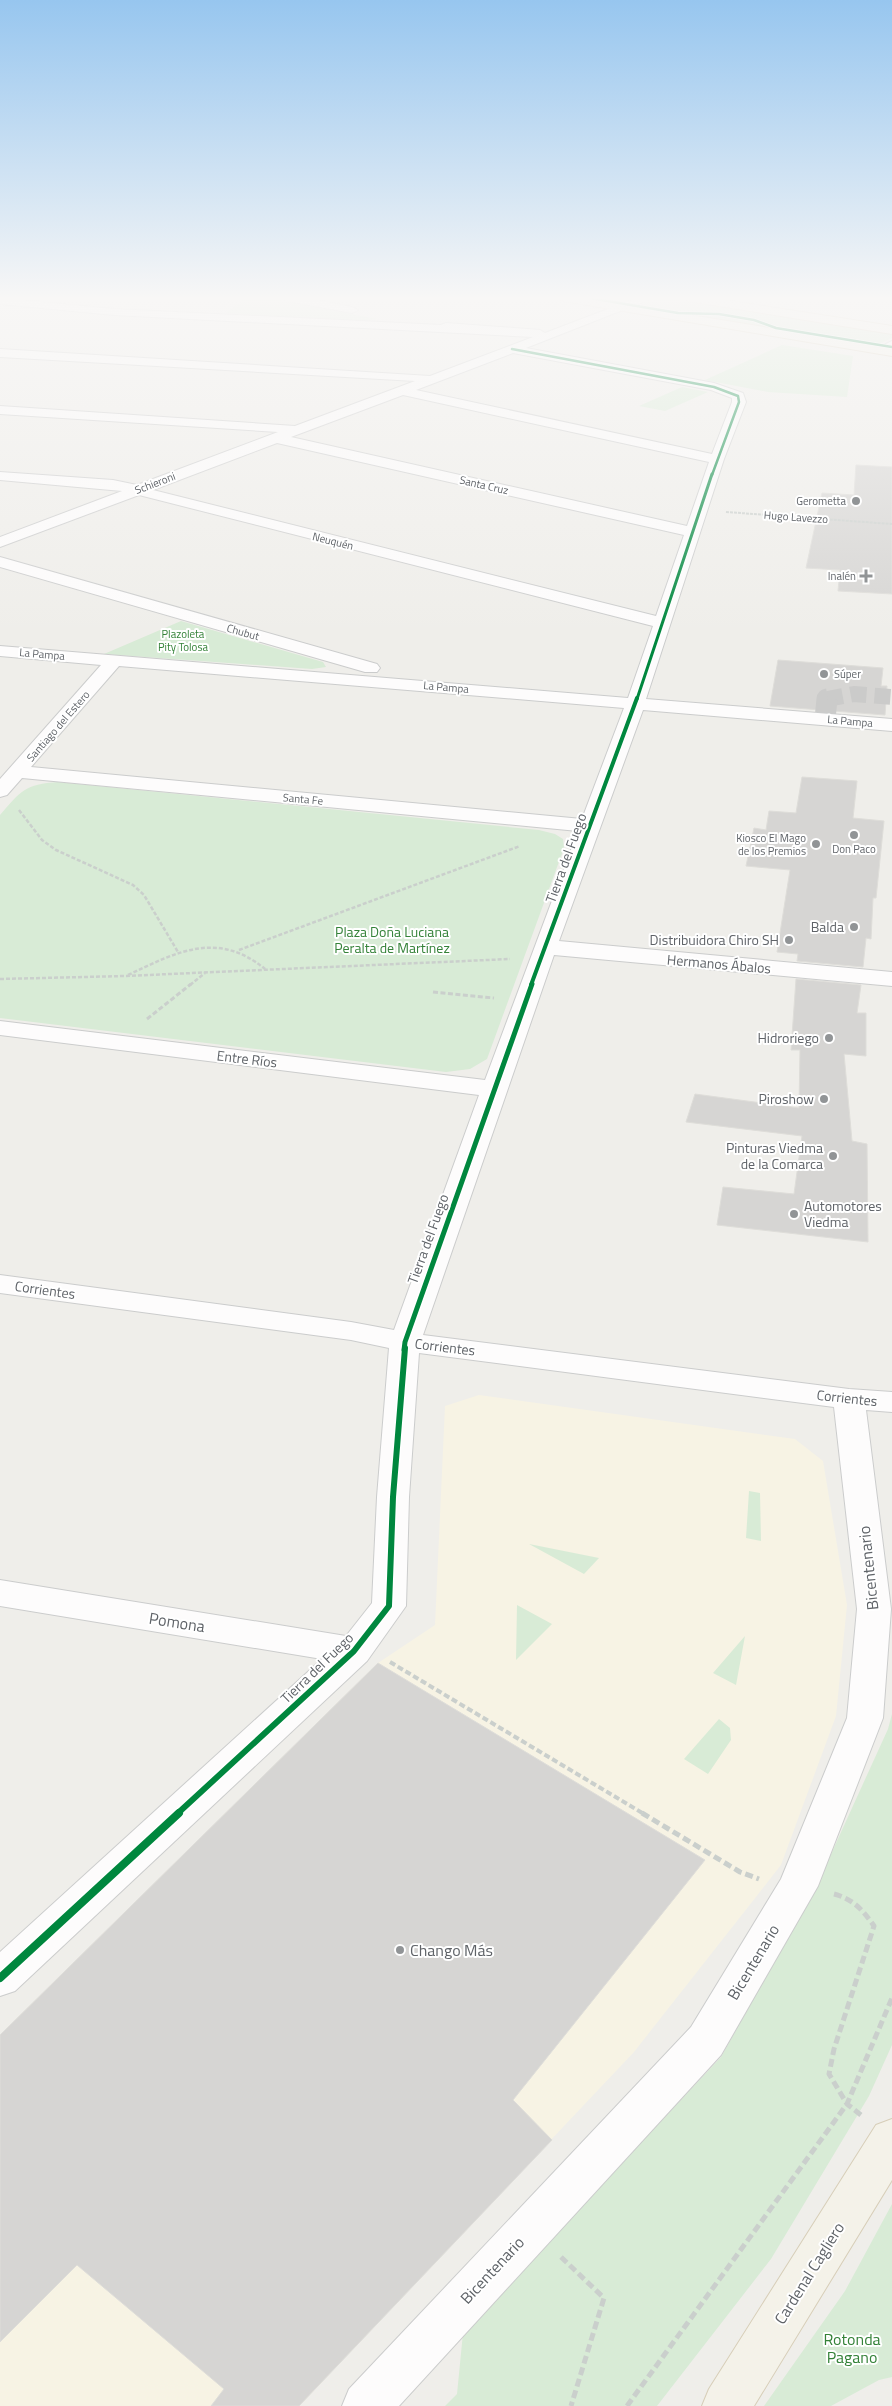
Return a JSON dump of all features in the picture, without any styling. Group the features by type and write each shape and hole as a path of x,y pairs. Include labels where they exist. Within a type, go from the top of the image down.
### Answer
{"main road":[{"name":"Cardenal Cagliero","path":"726,2406 881,2130"}],"street":[{"path":"4,410 299,430"},
{"name":"Schieroni","path":"0,542 352,410"},
{"path":"493,410 717,458"},
{"name":"Tierra del Fuego","path":"0,1978 359,1644 389,1606 393,1497 404,1342 525,1002 635,704 717,458 736,410"},
{"name":"Santa Cruz","path":"275,438 693,532"},
{"name":"Neuquén","path":"0,476 113,484 663,624"},
{"name":"Chubut","path":"0,562 429,685"},
{"name":"La Pampa","path":"0,651 429,685 892,725"},
{"name":"Santiago del Estero","path":"0,791 116,660"},
{"name":"Santa Fe","path":"17,772 590,826"},
{"name":"Hermanos Ábalos","path":"544,952 892,979"},
{"name":"Entre Ríos","path":"0,1028 494,1089"},
{"name":"Corrientes","path":"0,1284 351,1331 404,1342 850,1399 892,1402"},
{"name":"Bicentenario","path":"366,2406 706,2041 798,1886 865,1718 883,1608 850,1399"},
{"name":"Pomona","path":"0,1593 359,1644"}],"path":[{"path":"17,772 19,811 42,840 56,850 133,885 144,895 178,952"},
{"path":"239,950 526,844"},
{"path":"125,976 178,952 199,948 221,947 239,950 266,969"},
{"path":"0,979 205,973 544,952"},
{"path":"125,1044 135,1028 205,973"},
{"path":"433,992 525,1002"},
{"path":"359,1644 740,1872 761,1880 846,1897 859,1905 874,1926 834,2049 829,2074 847,2104 881,2130"},
{"path":"628,2406 847,2104 892,1998"},
{"path":"530,2228 604,2298 571,2406"}],"shaded area":[{"name":"Chango Más","path":"479,1395 795,1439 823,1461 847,1605 836,1716 781,1865 634,2052 299,2406 0,2406 0,2035 378,1663 435,1625 445,1406"}],"green space":[{"name":"Plazoleta Pity Tolosa","path":"181,621 323,662 326,667 312,669 104,654"},
{"name":"Plaza Doña Luciana Peralta de Martínez","path":"58,782 539,830 555,834 563,839 564,848 487,1059 470,1069 446,1072 0,1018 0,815 24,790 38,785"},
{"path":"749,1491 760,1493 761,1541 746,1538"},
{"path":"529,1544 599,1558 584,1574"},
{"path":"517,1605 552,1624 516,1660"},
{"path":"745,1636 736,1685 713,1673"},
{"path":"892,1714 892,2045 869,2096 771,2259 657,2406 445,2406 457,2394 463,2333 721,2057 816,1887 888,1729"},
{"path":"719,1719 730,1728 731,1740 708,1774 684,1759"},
{"name":"Rotonda Pagano","path":"892,2204 892,2377 879,2380 831,2406 764,2406 845,2291"}],"building":[{"path":"856,465 892,467 892,594 838,591 840,570 806,568 822,493 854,495"},
{"path":"778,660 883,668 881,686 887,686 885,715 770,706"},
{"path":"802,777 857,781 853,818 884,821 876,898 873,898 871,939 866,938 863,967 797,961 798,954 777,952 790,870 746,866 754,828 766,830 769,811 796,813"},
{"path":"796,979 861,985 857,1013 866,1013 866,1056 844,1054 852,1141 867,1144 868,1242 717,1225 723,1187 794,1194 802,1136 686,1122 695,1094 799,1108 800,1050 791,1050"},
{"name":"Chango Más","path":"378,1663 705,1860 513,2100 552,2140 299,2406 211,2406 224,2389 77,2265 0,2342 0,2035"}],"tunnel":[{"path":"827,699 854,694 892,697"},
{"path":"827,699 833,698"},
{"path":"825,719 827,699"}],"cycle path":[{"path":"0,1978 354,1651 389,1606 393,1497 405,1342 525,1002 635,705 717,459 736,410"}],"place":[{"name":"Gerometta","path":"856,501"},
{"name":"Inalén","path":"866,576"},
{"name":"Súper","path":"824,674"},
{"name":"Don Paco","path":"854,835"},
{"name":"Kiosco El Mago de los Premios","path":"816,844"},
{"name":"Balda","path":"854,927"},
{"name":"Distribuidora Chiro SH","path":"789,940"},
{"name":"Hidroriego","path":"829,1038"},
{"name":"Piroshow","path":"824,1099"},
{"name":"Pinturas Viedma de la Comarca","path":"833,1156"},
{"name":"Automotores Viedma","path":"794,1214"},
{"name":"Chango Más","path":"400,1950"}]}
